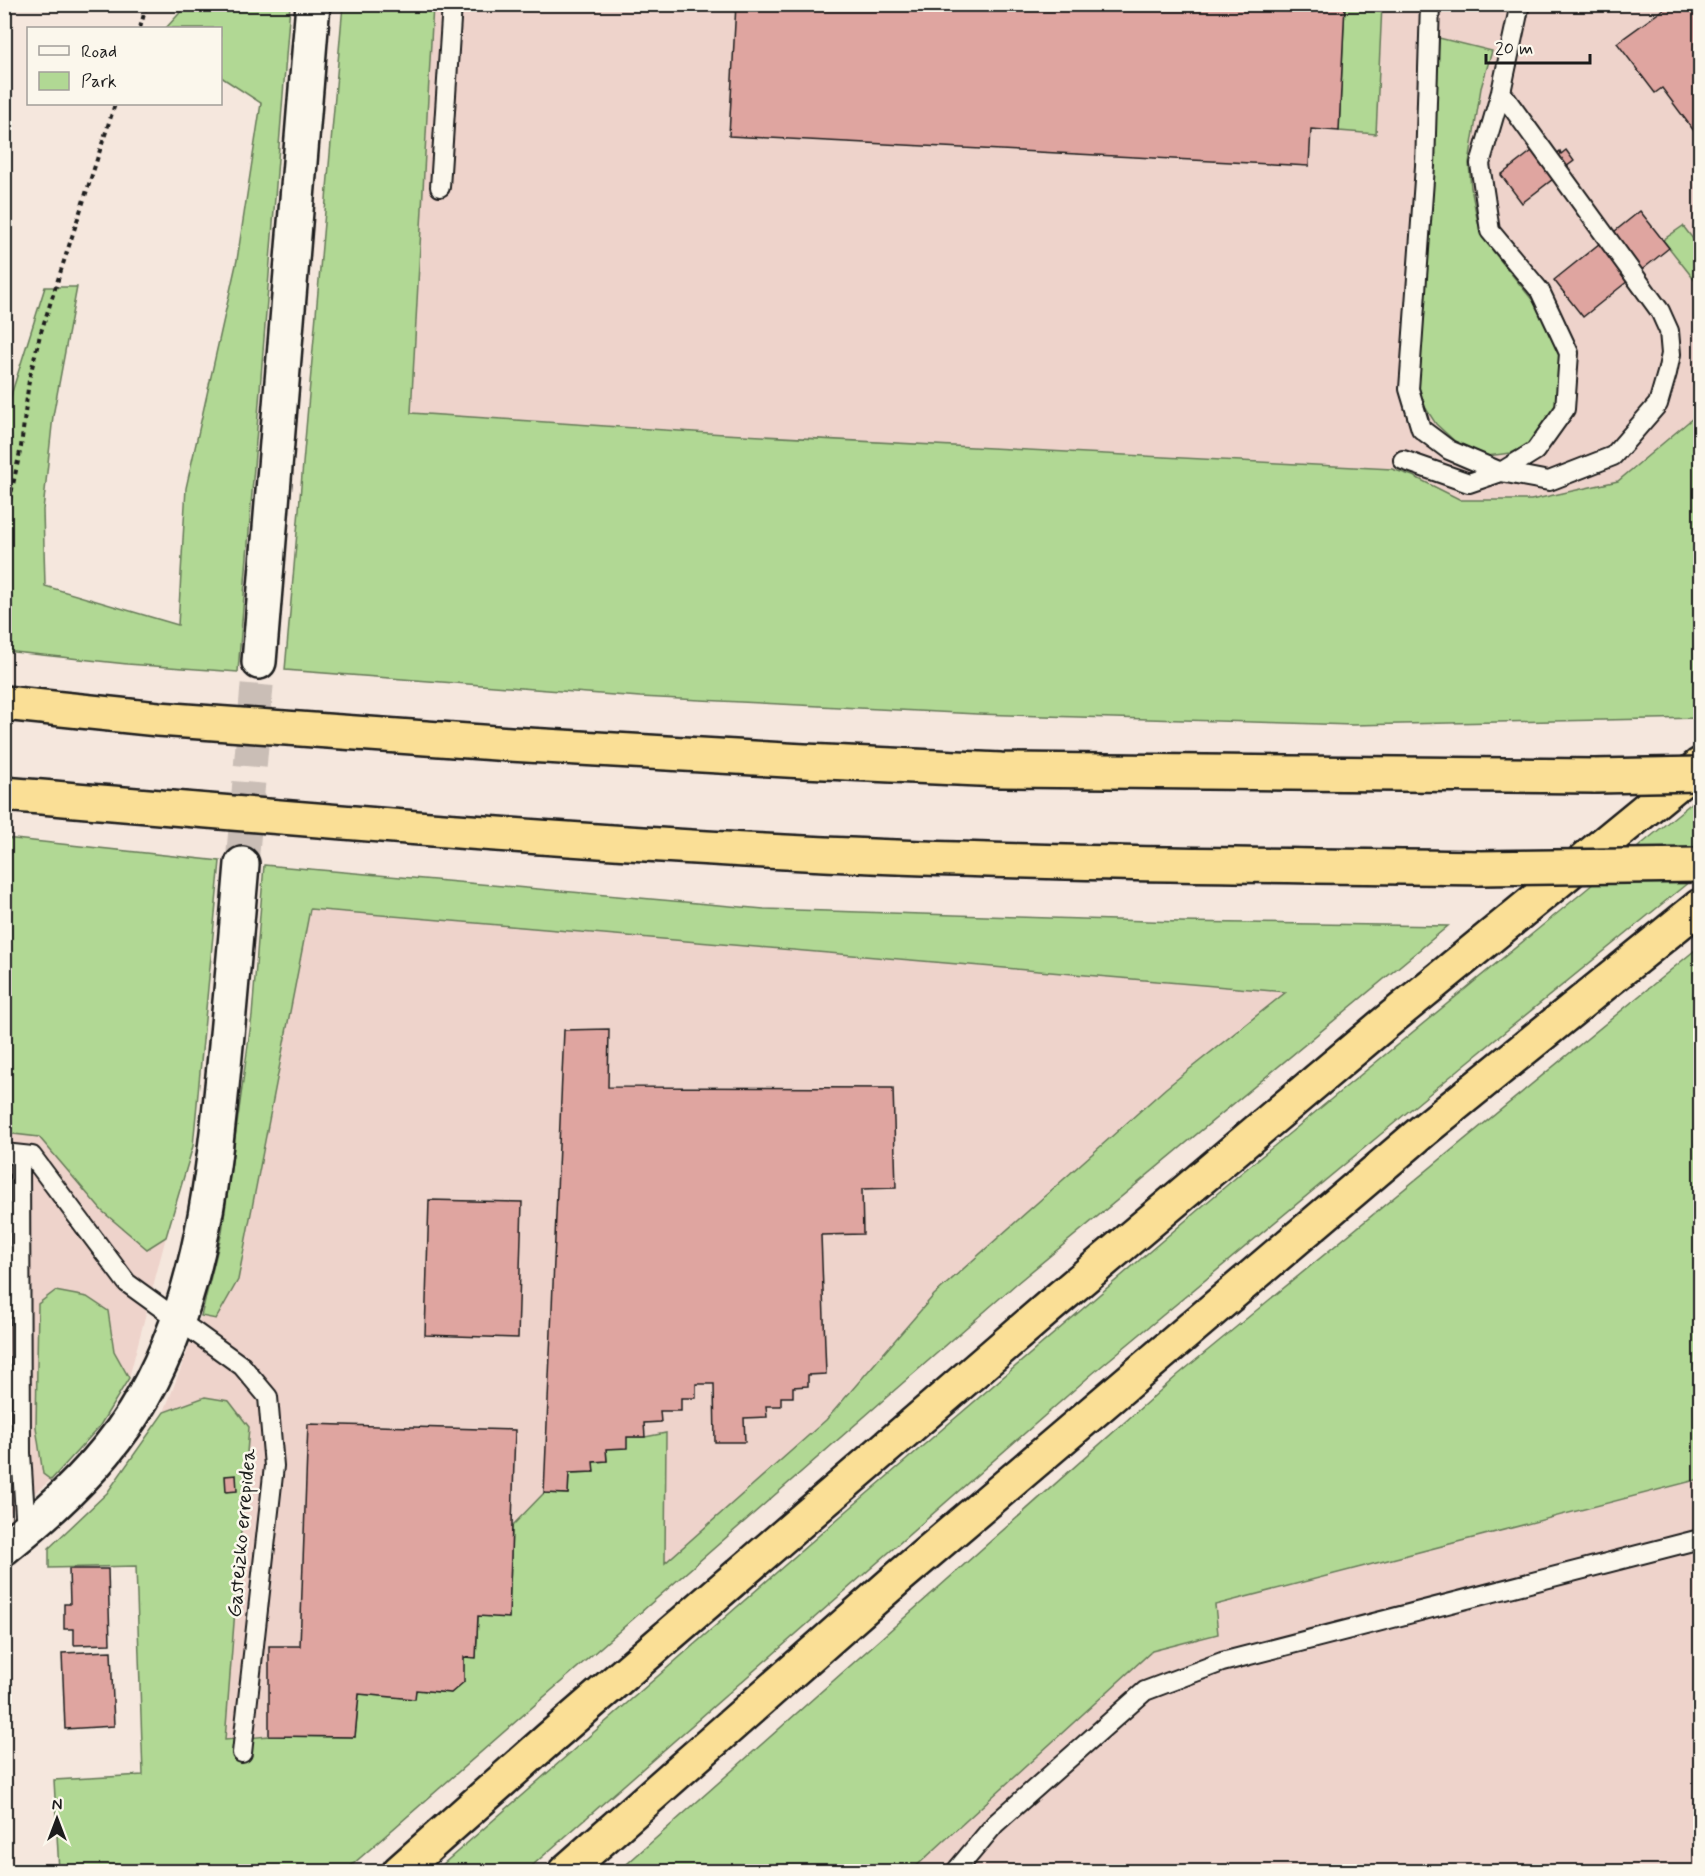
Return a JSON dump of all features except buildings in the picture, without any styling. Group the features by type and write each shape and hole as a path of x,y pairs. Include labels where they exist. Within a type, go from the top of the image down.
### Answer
{"highway":[{"path":"4,704 170,720 498,743 1001,770 1595,776 1701,774"},
{"path":"399,1872 550,1738 1050,1305 1393,1017 1701,765"},
{"path":"4,794 560,838 805,853 1107,864 1480,868 1701,865"},
{"path":"565,1872 906,1570 1424,1130 1701,906"}],"street":[{"path":"259,662 313,4"},
{"path":"15,1539 72,1487 106,1450 133,1415 160,1365 179,1322 208,1203 224,1070 242,864"}],"lane":[{"path":"440,187 452,4"},
{"path":"1430,4 1425,166 1409,389 1422,429 1449,450 1501,472 1550,481 1613,456 1658,404 1671,354 1669,331 1660,311 1501,92"},
{"path":"1403,460 1469,483 1501,472 1536,451 1565,409 1569,353 1540,291 1490,231 1480,164 1501,92 1520,4"},
{"path":"12,1154 21,1453 15,1539"},
{"name":"Gasteizko errepidea","path":"12,1154 32,1156 127,1282 242,1366 268,1397 274,1466 242,1753"},
{"path":"955,1872 995,1824 1145,1691 1222,1662 1701,1539"}],"path":[{"path":"140,27 147,4"},
{"path":"4,526 21,447 29,380 40,335 115,105"}],"shaded area":[{"path":"433,5 1700,5 1700,248 1683,226 1663,240 1700,287 1700,412 1618,481 1531,500 1461,500 1413,476 411,413"},
{"path":"310,909 1287,992 1166,1088 934,1295 826,1420 664,1564 627,1448 607,1461 568,1494 509,1618 476,1658 464,1682 451,1693 416,1690 415,1699 355,1737 269,1736 224,1741 249,1427 205,1397 164,1412 201,1316 216,1319 238,1280"},
{"path":"5,1133 39,1137 102,1211 147,1249 166,1237 129,1378 114,1351 108,1311 43,1474 51,1480 5,1516"},
{"path":"1700,1479 1700,1871 911,1872 1152,1651 1218,1634 1215,1606"}],"green space":[{"path":"188,4 290,5 238,672 127,664 5,651 5,434 12,392 45,287 77,287 53,416 43,510 45,586 178,625 186,488 237,260 261,103 222,78 222,27 167,27"},
{"path":"343,5 433,5 411,413 724,434 1392,469 1413,476 1461,500 1531,500 1618,481 1700,412 1700,718 1353,725 977,714 640,697 285,670"},
{"path":"1345,5 1382,5 1376,134 1339,131"},
{"path":"1439,38 1492,51 1481,88 1469,163 1478,223 1493,251 1534,302 1553,334 1561,356 1560,403 1533,443 1511,453 1487,456 1460,446 1436,424 1423,404 1418,388"},
{"path":"1683,226 1700,248 1700,287 1663,240"},
{"path":"1700,796 1700,873 1092,1374 526,1871 434,1872 841,1516 1240,1174"},
{"path":"5,838 220,861 193,1146 166,1237 147,1249 102,1211 39,1137 5,1133"},
{"path":"264,865 764,909 1180,922 1448,926 1016,1284 345,1871 59,1871 54,1780 143,1775 136,1566 49,1568 49,1548 107,1493 164,1412 205,1397 229,1401 249,1427 225,1740 269,1736 355,1737 359,1694 414,1699 416,1690 451,1693 463,1682 464,1657 476,1657 478,1616 509,1617 512,1526 544,1493 568,1494 569,1473 593,1472 593,1462 607,1461 606,1449 627,1437 645,1437 666,1433 665,1563 826,1420 934,1295 1166,1088 1286,992 310,909 238,1280 216,1319 201,1316 222,1232 252,1016"},
{"path":"1700,946 1700,1479 1215,1605 1218,1634 1152,1651 911,1871 619,1871 1179,1374"},
{"path":"55,1291 87,1297 108,1311 114,1351 129,1378 99,1427 51,1480 43,1474 36,1427 38,1304"}],"tunnel":[{"path":"242,864 259,662"}]}
